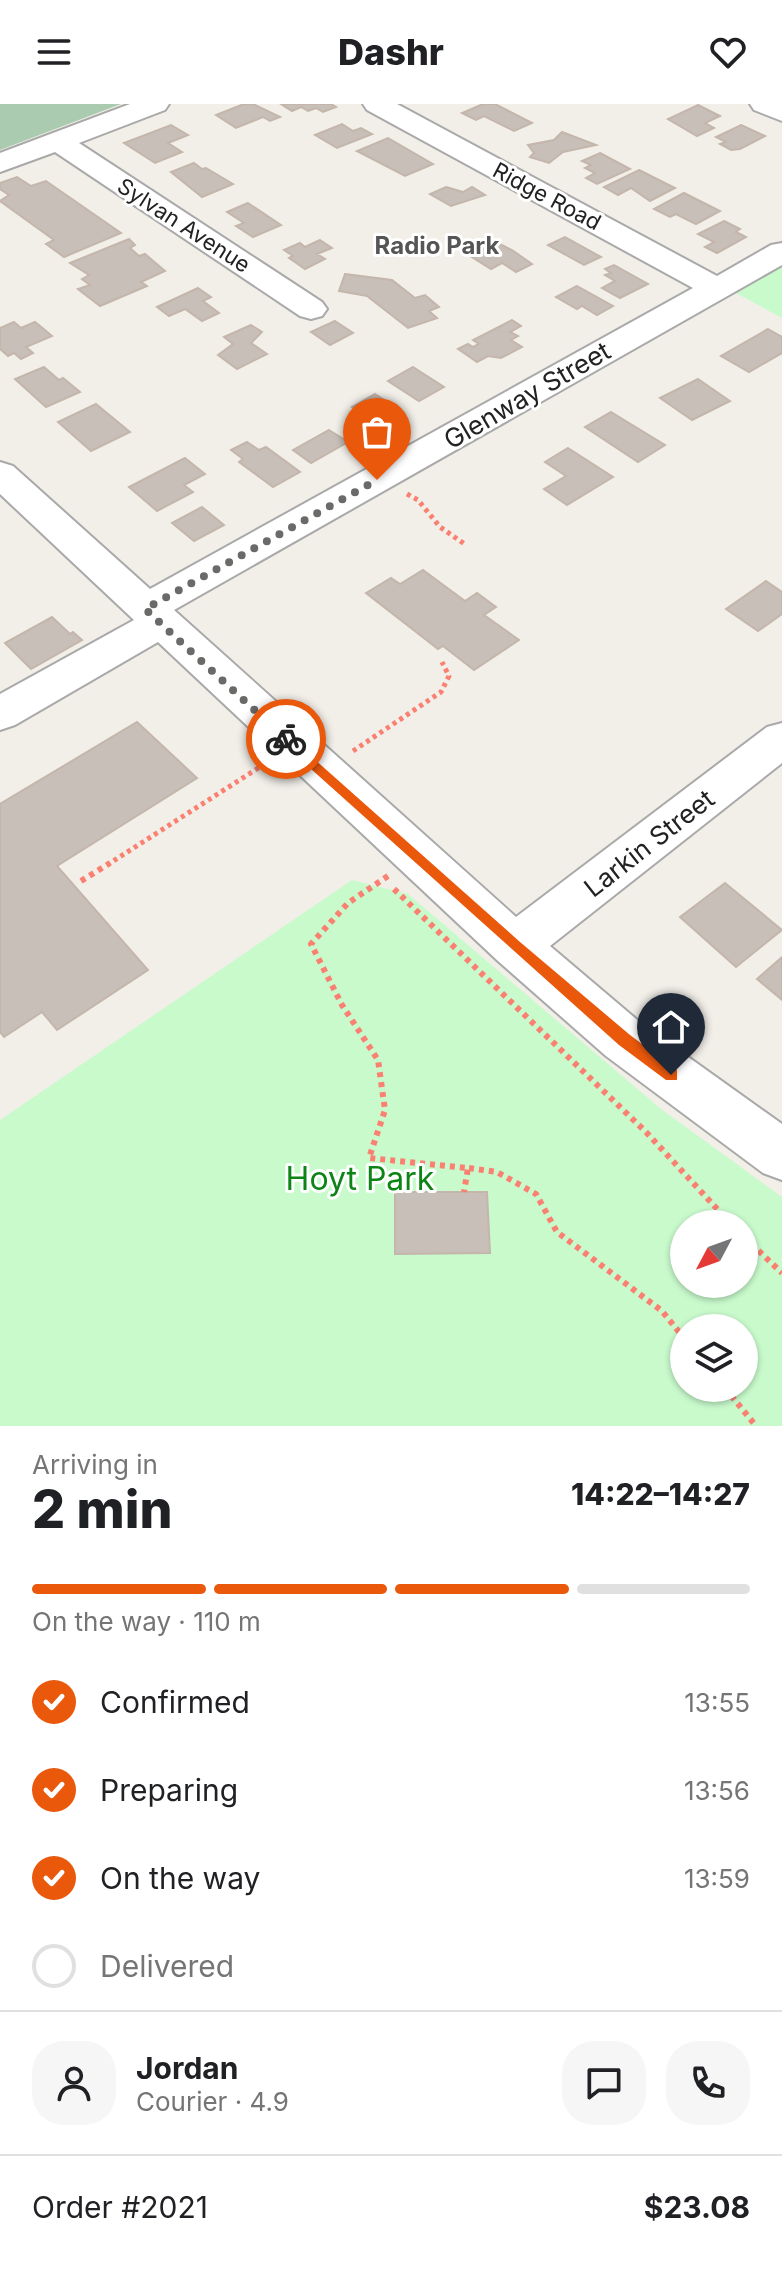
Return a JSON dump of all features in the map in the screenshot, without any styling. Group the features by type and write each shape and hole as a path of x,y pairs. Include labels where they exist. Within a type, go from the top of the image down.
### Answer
{"street":[{"path":"0,163 155,104"},
{"name":"Ridge Road","path":"377,104 716,288"},
{"path":"764,104 782,113"},
{"name":"Sylvan Avenue","path":"57,141 311,309"},
{"name":"Glenway Street","path":"0,714 153,616 377,480 782,252"},
{"path":"0,474 323,773 400,867 515,946 624,1040 782,1155"},
{"name":"Larkin Street","path":"515,946 782,739"}],"path":[{"path":"377,480 418,500 440,527 466,545"},
{"path":"323,773 441,692 449,676 442,662"},
{"path":"81,881 263,765"},
{"path":"670,1321 662,1311 557,1232 536,1194 497,1172 369,1158 385,1110 378,1060 342,1005 311,944 348,903 400,867 718,1210"},
{"path":"464,1192 468,1168"},
{"path":"758,1250 782,1273"},
{"path":"736,1402 756,1426"}],"green space":[{"path":"0,104 121,104 0,150"},
{"path":"782,267 782,318 736,293"},
{"name":"Hoyt Park","path":"352,880 408,894 661,1109 782,1197 782,1426 0,1426 0,1120"}],"building":[{"path":"244,104 253,104 280,117 270,121 263,117 236,128 216,115"},
{"path":"281,104 331,104 336,107 323,112 301,107 292,111"},
{"path":"483,104 495,104 532,123 514,131 484,116 476,120 462,113"},
{"path":"698,105 720,116 705,123 714,128 697,136 668,119"},
{"path":"342,124 353,131 361,128 372,134 337,148 315,135"},
{"path":"171,125 188,135 168,143 182,152 155,163 124,143"},
{"path":"741,125 765,136 740,149 731,150 720,144 726,142 716,137"},
{"path":"562,132 596,145 563,152 549,163 530,157 534,153 528,145 554,140"},
{"path":"388,138 433,164 405,176 357,151"},
{"path":"600,153 630,169 597,184 586,178 595,173 585,168 591,165 582,161"},
{"path":"194,163 233,184 202,197 171,172"},
{"path":"639,170 675,188 650,201 631,188 618,195 604,187"},
{"path":"17,177 31,186 46,181 121,233 64,257 46,244 54,240 0,201 9,195 0,189 0,183"},
{"path":"446,187 463,192 472,187 485,195 451,206 430,194"},
{"path":"684,193 720,211 696,224 676,214 670,217 654,209"},
{"path":"248,203 281,225 253,237 236,226 244,223 227,212"},
{"path":"724,221 740,229 736,232 746,237 717,253 705,247 714,242 698,234"},
{"path":"565,237 601,257 584,265 548,245"},
{"path":"129,239 135,245 130,248 139,256 145,254 165,271 141,282 147,286 100,306 78,289 90,285 82,279 89,275 70,263"},
{"path":"320,240 332,248 317,254 325,259 305,269 289,258 293,256 284,250 300,243 305,247"},
{"path":"494,241 532,264 516,272 502,263 491,269 467,254"},
{"path":"614,265 648,284 620,298 602,288 615,281 605,275 611,273 605,269"},
{"path":"345,274 392,280 415,298 425,295 439,307 429,311 437,318 408,328 367,296 339,291"},
{"path":"577,286 613,306 597,315 582,306 577,309 556,297"},
{"path":"198,288 211,297 203,301 219,313 202,321 185,309 169,316 157,307"},
{"path":"512,320 521,326 510,332 518,336 511,340 522,347 501,358 488,356 477,362 458,349 468,344 473,347 479,344 473,340"},
{"path":"335,321 353,333 330,345 311,332"},
{"path":"14,322 21,328 35,322 52,336 26,347 33,353 21,359 14,353 8,356 0,349 0,328"},
{"path":"251,325 262,332 251,343 267,354 237,369 218,355 233,344 224,337"},
{"path":"768,329 782,337 782,353 749,372 721,356"},
{"path":"44,367 80,392 46,407 15,379"},
{"path":"413,367 444,387 419,401 388,381"},
{"path":"698,379 730,401 692,420 660,398"},
{"path":"375,394 402,412 378,425 352,407"},
{"path":"96,404 130,432 91,451 58,422"},
{"path":"611,412 665,445 638,462 585,427"},
{"path":"329,430 348,442 311,463 293,450"},
{"path":"247,442 259,450 266,447 300,472 273,487 239,462 243,459 231,450"},
{"path":"568,448 613,477 567,505 544,489 566,476 545,462"},
{"path":"185,458 205,474 184,485 193,492 157,511 129,487"},
{"path":"202,507 224,525 194,541 172,523"},
{"path":"423,570 465,601 477,593 496,607 484,615 519,640 474,670 443,646 438,649 366,593 391,578 400,584"},
{"path":"766,581 782,592 782,614 758,631 726,609"},
{"path":"52,617 70,634 73,632 82,640 31,669 5,643"},
{"path":"137,722 197,778 57,866 148,970 57,1030 42,1012 4,1037 0,1032 0,804"},
{"path":"725,883 782,930 736,967 680,917"},
{"path":"782,957 782,1000 757,979"},
{"path":"395,1192 487,1192 490,1253 395,1254"}],"way so far":[{"path":"286,739 145,609 377,480"}],"district":[{"name":"Radio Park","path":"437,245"}],"route":[{"path":"286,739 515,946 624,1040 671,1075"}]}
